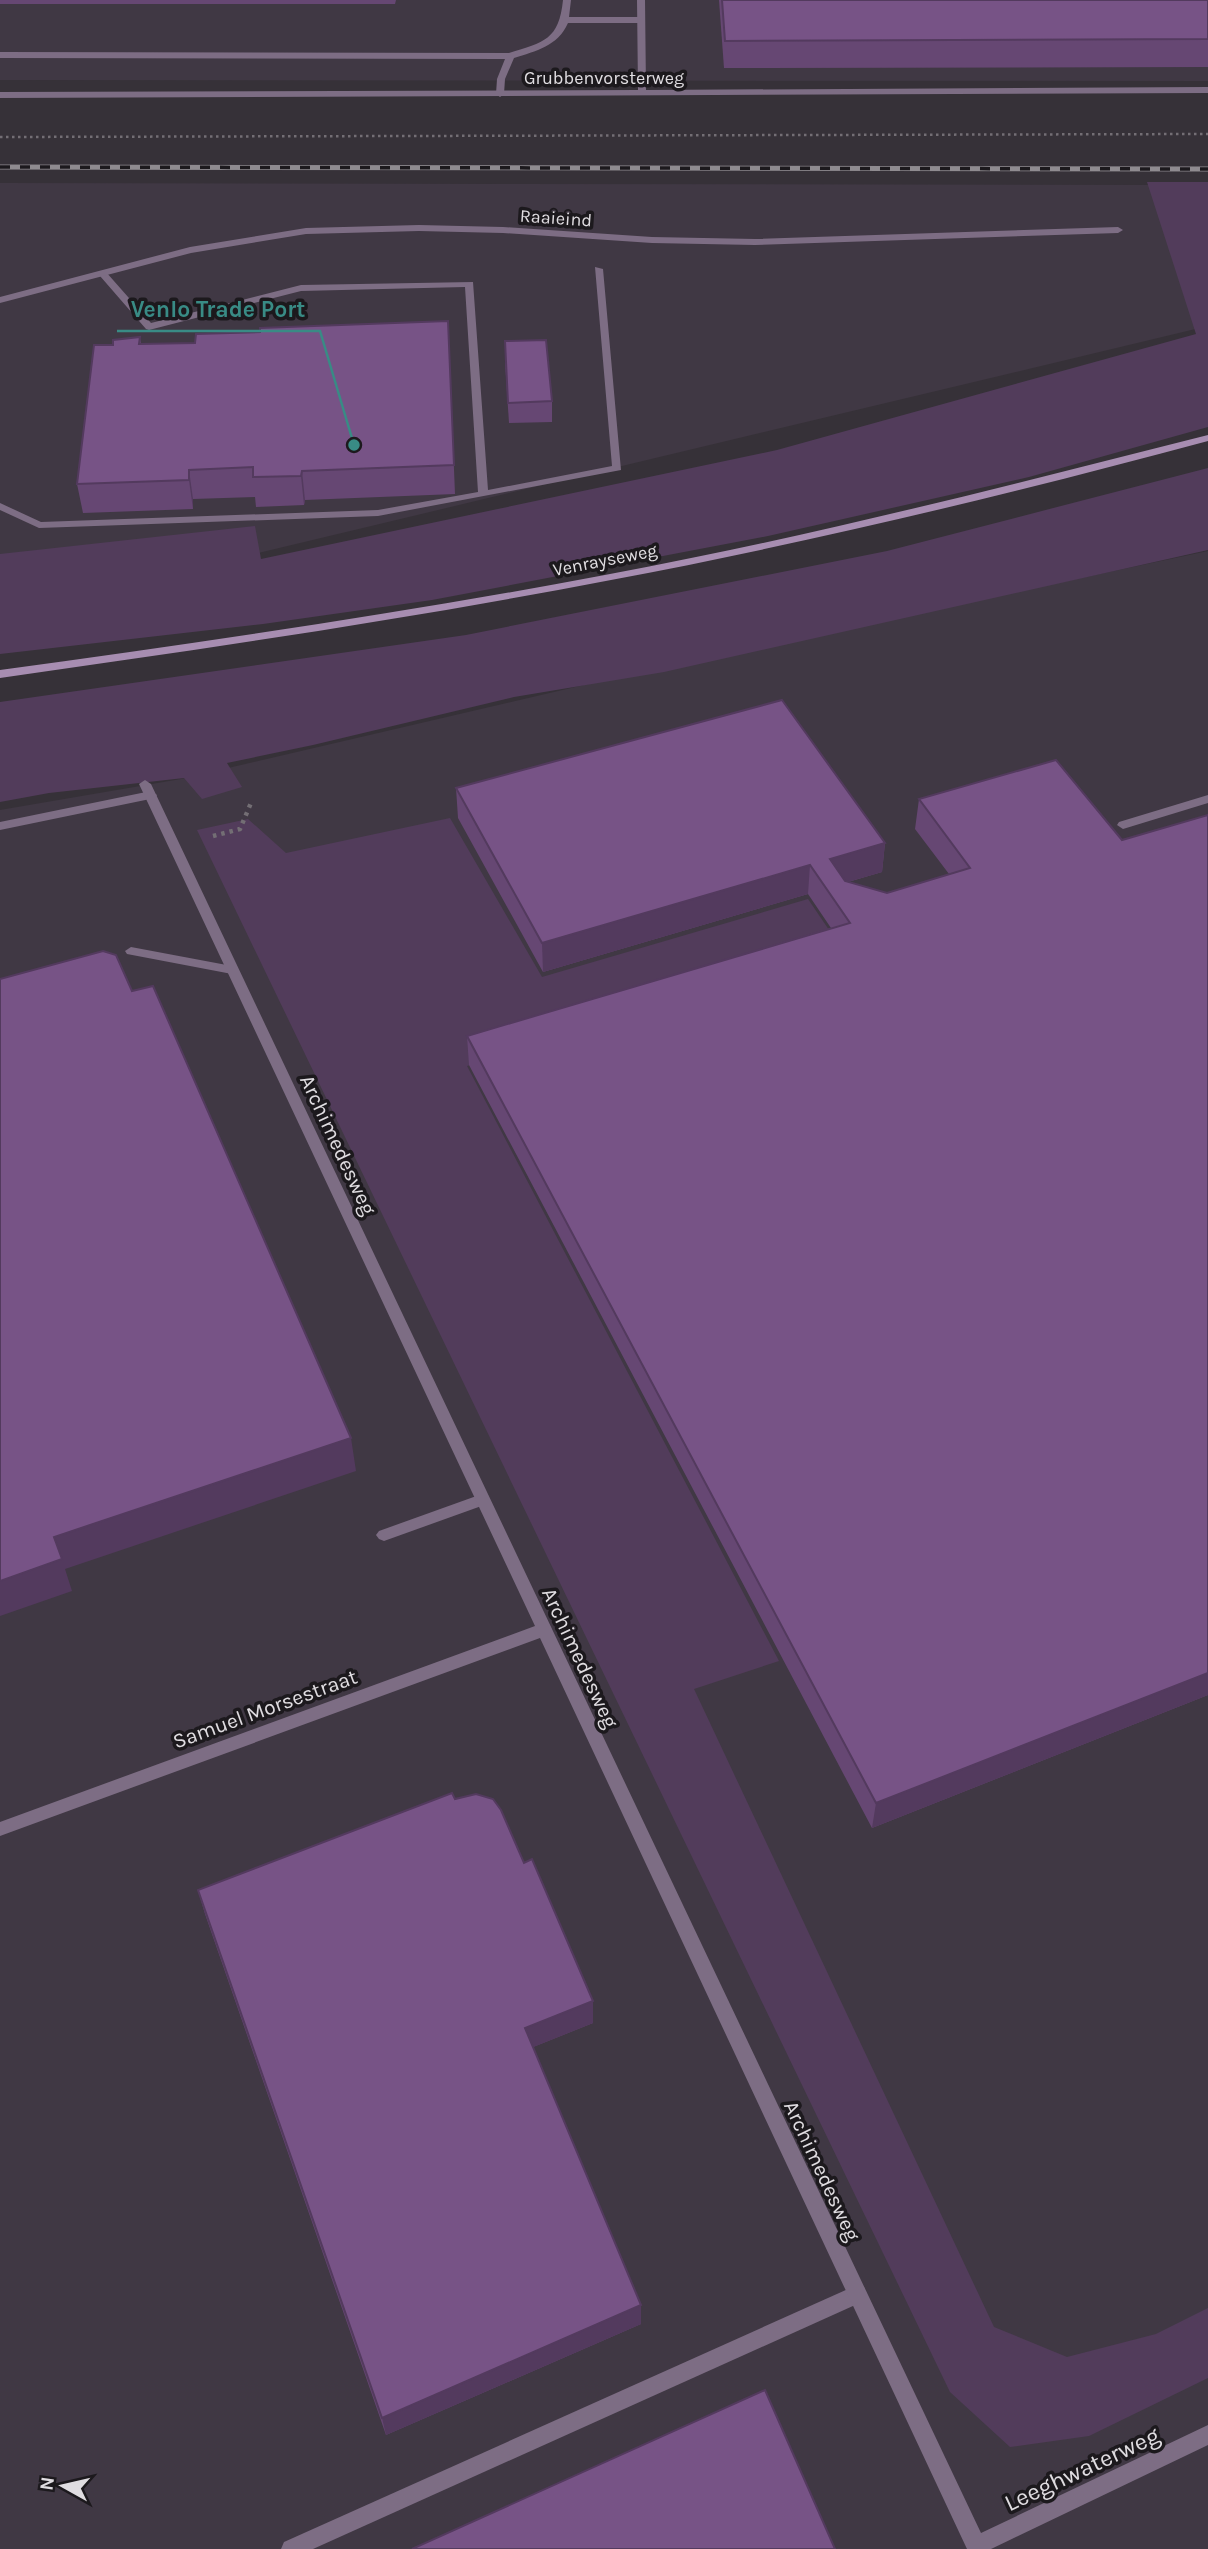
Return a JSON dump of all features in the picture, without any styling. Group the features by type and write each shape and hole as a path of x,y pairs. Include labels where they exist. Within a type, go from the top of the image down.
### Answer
{"main road":[{"name":"Venrayseweg","path":"0,674 312,630 527,593 840,530 1208,439"}],"street":[{"path":"0,55 510,55 552,42 567,20 567,0"},
{"path":"641,0 642,93"},
{"path":"567,20 641,20"},
{"path":"500,94 501,79 510,55"},
{"name":"Grubbenvorsterweg","path":"0,95 1208,90"},
{"name":"Raaieind","path":"0,300 190,250 306,232 419,228 502,230 652,240 755,242 1118,230"},
{"path":"0,506 39,525 378,513 617,468 598,269"},
{"path":"103,274 149,327 301,288 470,284 483,494"},
{"name":"Archimedesweg","path":"0,826 148,790 977,2547"},
{"path":"1123,825 1208,799"},
{"path":"131,951 232,970"},
{"path":"384,1535 482,1500"},
{"name":"Samuel Morsestraat","path":"0,1829 544,1629"},
{"path":"291,2549 857,2294"},
{"name":"Leeghwaterweg","path":"977,2547 1208,2435"}],"path":[{"path":"0,137 1208,134"},
{"path":"215,835 240,829 251,803"}],"shaded area":[{"path":"0,0 1208,0 1208,81 0,80"},
{"path":"1147,182 1208,182 1208,427 1029,477 768,536 432,600 263,624 0,654 0,554 255,526 261,559 777,450 1196,334"},
{"path":"0,183 1161,185 1208,326 208,565 0,582"},
{"path":"1208,468 1208,550 664,672 514,697 227,763 242,787 202,799 184,778 49,793 0,802 0,702 466,635 887,551"},
{"path":"1208,551 1208,2549 0,2549 0,810 181,779 661,667"},
{"path":"450,818 542,977 808,899 844,952 467,1066 779,1661 694,1689 994,2327 1067,2357 1156,2334 1208,2308 1208,2378 1089,2436 1010,2447 950,2392 197,830 248,819 286,853"}],"building":[{"path":"722,0 1208,0 1208,39 725,41"},
{"path":"448,321 454,465 302,471 301,476 253,477 253,467 189,470 189,480 77,484 94,345 113,345 113,340 140,337 139,344 195,343 196,334 260,332 260,328"},
{"path":"546,340 552,401 508,403 505,341"},
{"path":"782,700 885,843 830,859 845,881 887,893 970,868 919,799 1056,760 1122,840 1208,815 1208,1673 876,1803 467,1036 850,923 810,865 542,943 456,788"},
{"path":"103,951 116,955 132,991 153,986 351,1438 54,1537 62,1559 0,1581 0,979"},
{"path":"452,1793 455,1799 476,1794 493,1799 501,1810 524,1863 532,1859 593,2001 525,2028 641,2305 382,2418 198,1890"},
{"path":"765,2390 835,2549 412,2549"}],"railway":[{"path":"0,167 1208,169"}],"place":[{"name":"Venlo Trade Port","path":"354,445"}]}
